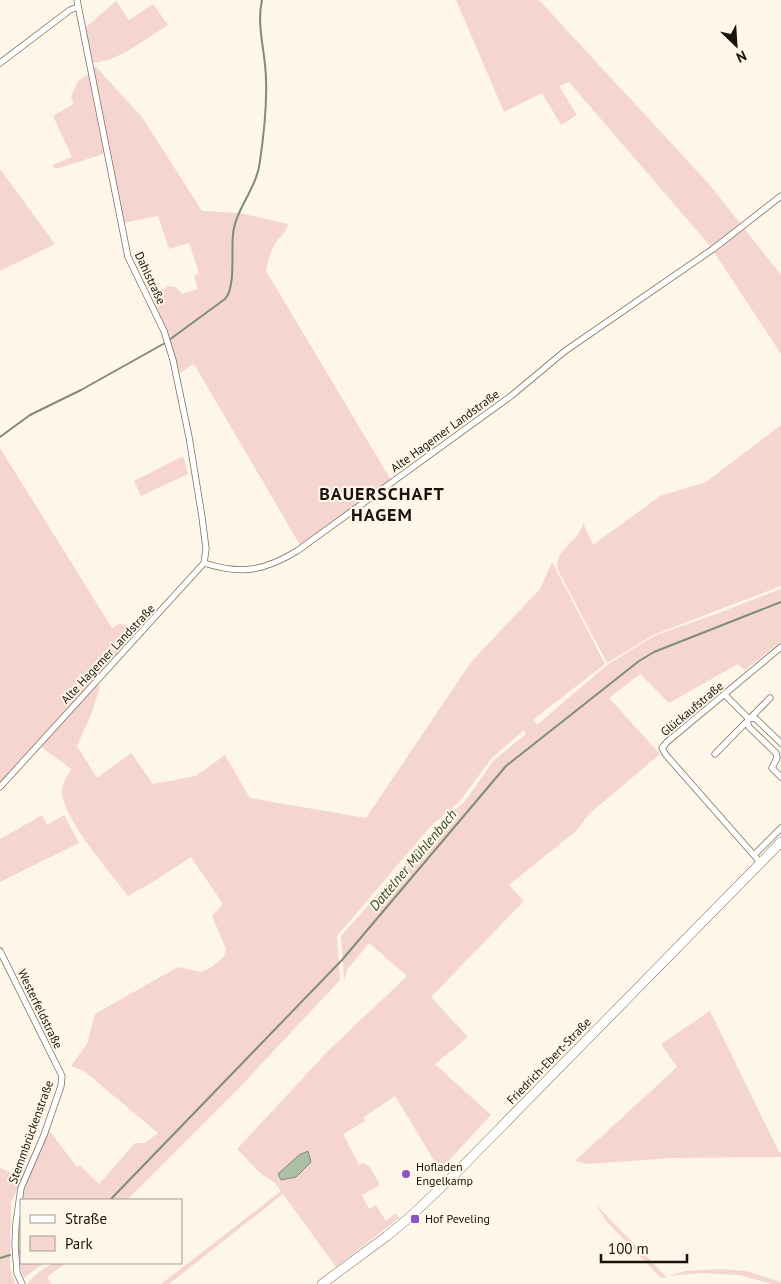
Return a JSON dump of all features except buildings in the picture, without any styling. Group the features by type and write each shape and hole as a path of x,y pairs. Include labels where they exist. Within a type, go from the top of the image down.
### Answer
{"main road":[{"name":"Friedrich-Ebert-Straße","path":"322,1284 398,1227 453,1176 757,859 781,842"}],"street":[{"path":"0,63 77,3"},
{"name":"Dahlstraße","path":"77,3 128,257 164,331 173,360 189,437 202,516 206,549 204,563"},
{"name":"Alte Hagemer Landstraße","path":"0,787 204,563 233,571 259,570 279,562 297,551 511,396 565,351 712,249 781,196"},
{"name":"Glückaufstraße","path":"757,859 666,755 662,748 781,647"},
{"path":"724,694 749,720 749,727 776,753 777,758 772,768 781,777"},
{"path":"715,754 770,698"},
{"path":"749,720 756,719 781,743"},
{"name":"Friedrich-Ebert-Straße","path":"757,859 781,828"},
{"name":"Westerfeldstraße","path":"0,951 62,1076"},
{"name":"Stemmbrückenstraße","path":"22,1284 17,1272 15,1244 21,1188 46,1127 61,1086 62,1076"}],"green space":[{"path":"456,0 539,0 709,184 781,275 781,354 710,246 569,82 559,86 577,115 561,125 542,93 504,112"},
{"path":"116,1 129,20 153,4 168,25 121,55 101,62 92,62 84,29"},
{"path":"96,67 142,117 202,211 240,213 288,224 273,247 266,271 391,480 300,545 194,364 180,373 153,298 168,286 176,287 182,294 198,289 194,276 199,273 189,243 169,249 158,216 123,223 93,68"},
{"path":"88,74 104,154 55,169 53,165 72,157 53,116 74,104 71,97 78,81"},
{"path":"0,169 55,244 0,271"},
{"path":"781,425 781,586 653,635 607,663 558,570 559,557 577,535 583,523 593,545 660,496 706,482"},
{"path":"0,448 112,628 119,624 133,626 137,635 121,649 0,782"},
{"path":"183,456 188,474 141,496 134,481"},
{"path":"552,562 605,664 534,719 537,725 607,665 654,636 781,589 781,642 745,670 738,664 669,703 640,674 609,698 660,754 589,814 576,831 509,885 524,901 431,997 468,1037 435,1064 491,1115 440,1170 395,1096 364,1117 365,1121 343,1134 359,1165 363,1163 370,1167 380,1185 362,1195 369,1209 376,1205 386,1221 396,1213 399,1218 336,1267 283,1194 169,1284 161,1284 281,1191 274,1182 260,1173 237,1149 328,1051 407,976 369,943 347,970 344,981 341,936 438,826 466,800 493,761 526,734 524,730 492,758 459,802 430,827 337,936 340,980 240,1087 128,1199 21,1199 28,1177 48,1129 77,1167 80,1165 99,1184 135,1143 145,1143 158,1133 84,1071 71,1066 87,1044 95,1014 178,967 201,972 212,967 224,956 226,949 212,916 223,904 191,857 128,896 78,830 70,816 64,802 62,788 71,769 40,746 97,684 100,687 92,712 77,746 97,778 131,753 153,784 196,776 225,755 250,798 366,818 471,662 540,589"},
{"path":"42,815 47,825 64,815 79,843 0,882 0,839"},
{"path":"710,1011 779,1152 781,1152 781,1157 671,1158 588,1164 575,1161 677,1067 661,1044"},
{"path":"0,1168 23,1178 11,1202 10,1268 15,1284 0,1284"},
{"path":"595,1203 657,1267 665,1278 660,1277 606,1221"},
{"path":"20,1215 20,1264 43,1264 24,1278 19,1261"},
{"path":"52,1264 65,1264 47,1277 51,1284 28,1284 36,1275"},
{"path":"722,1269 746,1271 781,1282 781,1284 772,1284 739,1275 702,1273 669,1276 685,1271"}],"shaded area":[{"path":"308,1151 311,1162 296,1177 281,1180 278,1174 299,1155"}],"waterway":[{"path":"169,340 225,299 231,286 233,235 238,216 258,171 264,131 266,70 260,20 262,0"},
{"path":"0,437 30,415 81,390 165,343"},
{"name":"Dattelner Mühlenbach","path":"111,1199 342,960 506,766 639,661 654,652 781,602"},
{"name":"Dattelner Mühlenbach","path":"0,1258 10,1255"}],"place":[{"name":"Hofladen Engelkamp","path":"406,1174"},
{"name":"Hof Peveling","path":"415,1219"}],"district":[{"name":"BAUERSCHAFT HAGEM","path":"382,504"}]}
